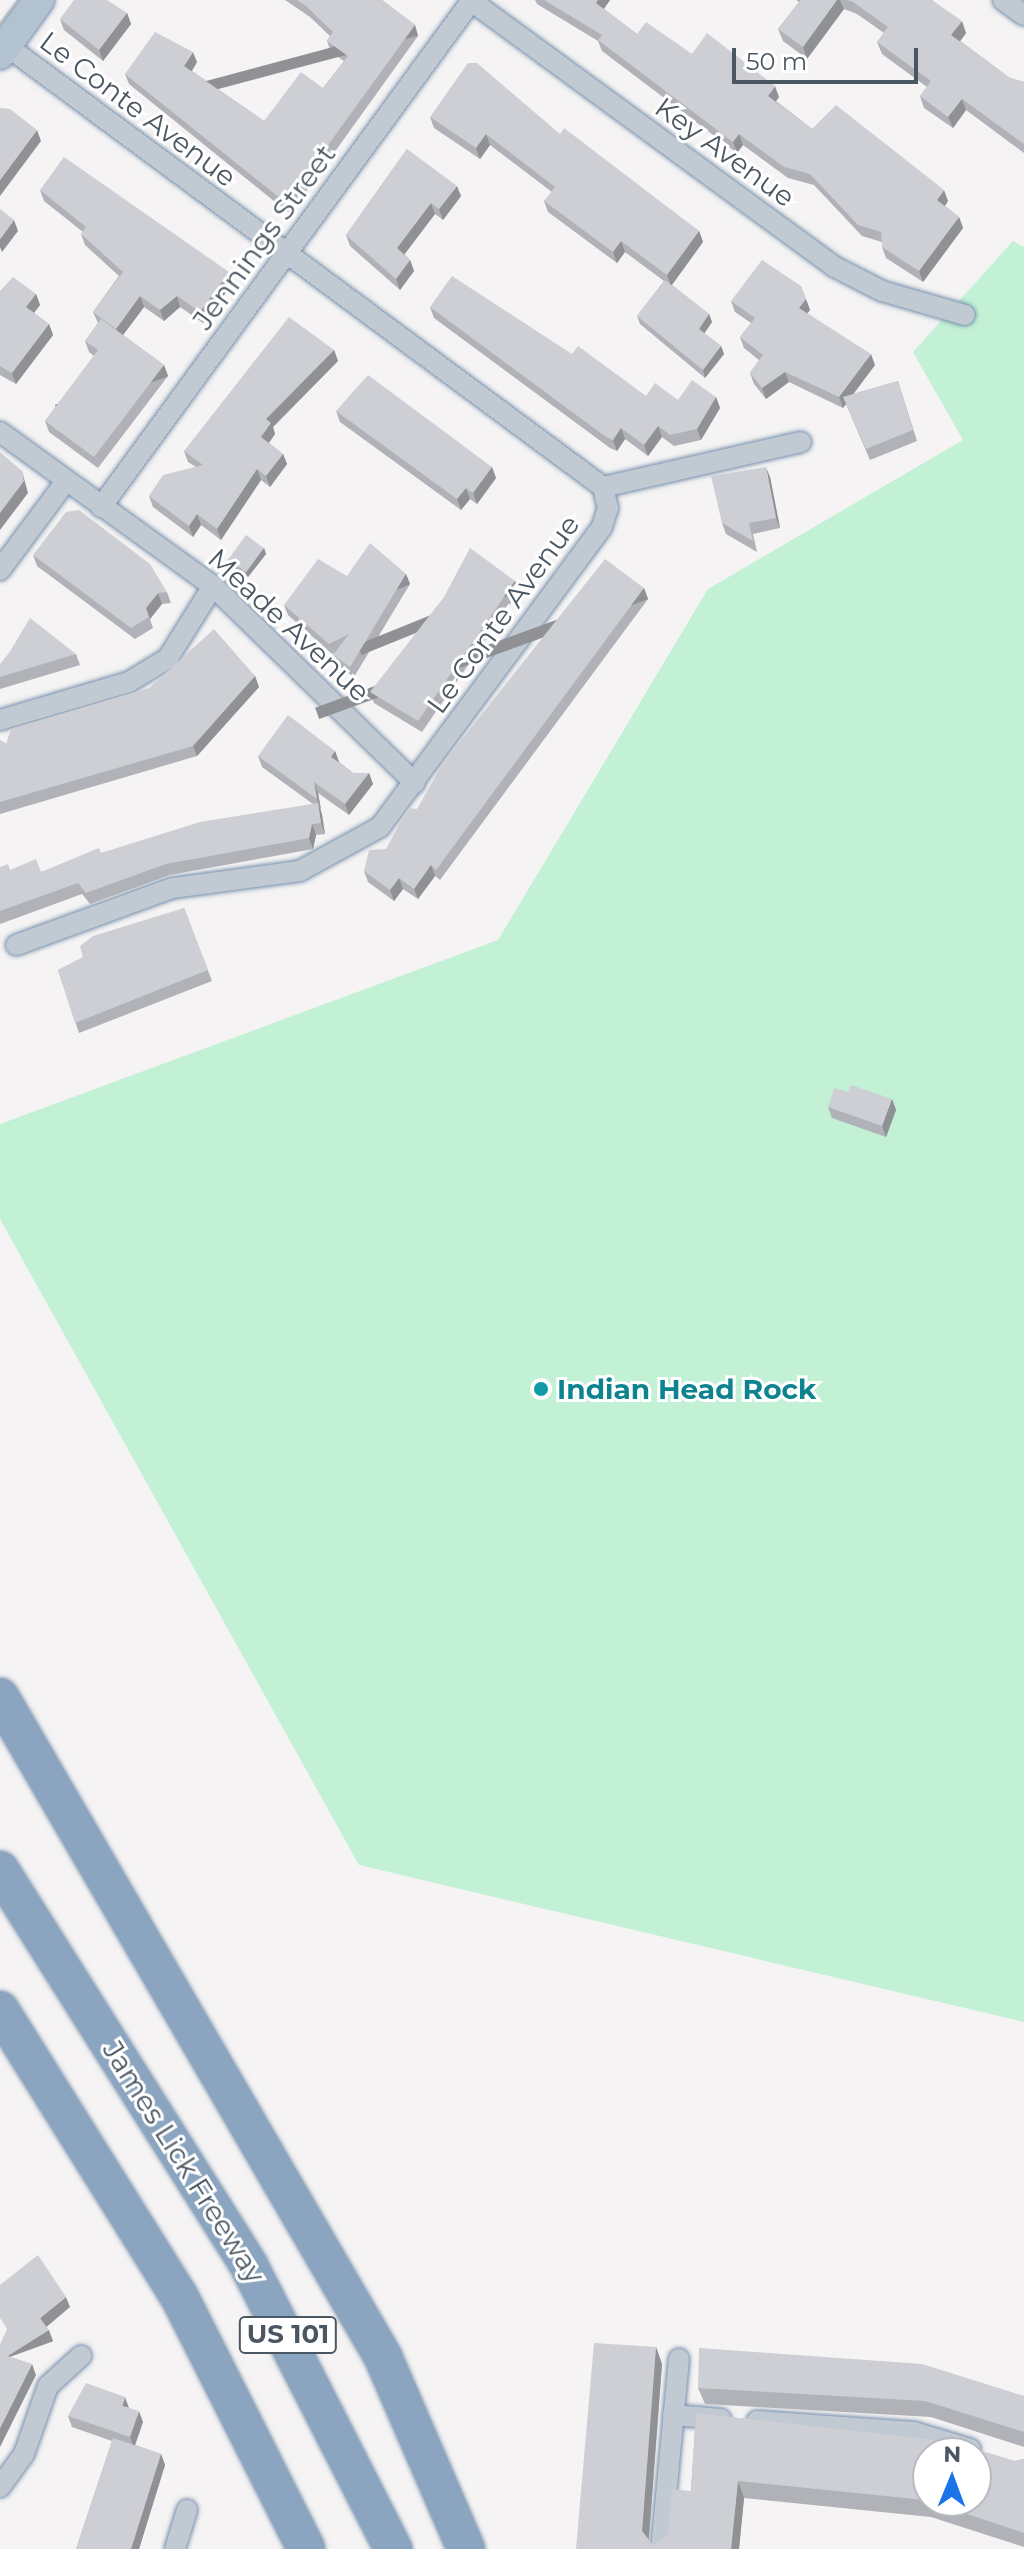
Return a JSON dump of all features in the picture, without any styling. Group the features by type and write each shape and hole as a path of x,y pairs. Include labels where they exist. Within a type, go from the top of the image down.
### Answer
{"highway":[{"path":"0,1697 383,2357 466,2549"},
{"name":"James Lick Freeway","path":"0,1870 249,2266 393,2549"},
{"name":"US 101","path":"0,2010 186,2308 306,2549"}],"main road":[{"path":"2,47 39,0"}],"street":[{"name":"Jennings Street","path":"101,507 471,0"},
{"name":"Key Avenue","path":"471,0 833,266 882,291 965,315"},
{"path":"1003,0 1024,15"},
{"name":"Le Conte Avenue","path":"2,47 603,487 602,527 380,827 300,871 172,888 16,945"},
{"name":"Meade Avenue","path":"0,432 213,586 415,783"},
{"path":"603,487 801,442"},
{"path":"0,570 66,481"},
{"path":"0,720 129,682 168,658 213,586"},
{"path":"0,2487 24,2454 48,2386 81,2356"},
{"path":"661,2549 679,2359"},
{"path":"673,2415 914,2432 997,2457"},
{"path":"175,2549 187,2510"}],"green space":[{"path":"1013,241 1024,247 1024,2022 359,1865 0,1219 0,1124 498,940 708,589 963,440 913,352"}],"building":[{"path":"74,0 107,0 127,13 99,50 60,19"},
{"path":"297,0 382,0 415,25 286,203 125,74 155,32 193,52 184,66 264,121 301,72 323,88 348,56 327,41 333,32"},
{"path":"544,0 598,0 596,3 637,34 646,22 692,54 707,33 775,86 768,96 812,129 836,105 944,190 937,200 959,217 919,271 882,247 881,232 858,225 810,174 784,167 739,134 733,142 598,40 602,35"},
{"path":"801,0 837,0 803,47 778,29"},
{"path":"847,0 932,0 962,21 951,35 1010,78 1024,82 1024,144 962,99 948,117 920,96 931,81 877,42 888,27"},
{"path":"468,63 477,63 560,134 564,128 699,231 667,275 621,241 613,252 544,201 555,187 486,134 476,148 430,117"},
{"path":"0,108 10,109 37,130 0,180"},
{"path":"407,149 457,186 439,209 431,203 397,248 410,260 396,279 346,235"},
{"path":"64,157 229,272 200,312 177,296 160,310 140,296 116,329 93,312 123,272 81,234 86,227 40,190"},
{"path":"0,209 14,220 0,239"},
{"path":"762,260 801,286 806,299 799,308 871,354 839,397 785,372 762,388 750,373 763,355 740,337 755,318 731,301"},
{"path":"452,276 572,354 578,346 646,396 655,383 678,400 692,380 716,397 697,429 670,435 658,426 644,445 621,428 613,440 606,437 430,307"},
{"path":"13,277 36,294 26,307 49,324 12,373 0,366 0,291"},
{"path":"665,280 709,314 699,329 721,346 703,370 637,316"},
{"path":"289,317 334,350 266,419 271,423 261,437 283,454 266,476 257,469 217,529 197,514 189,526 149,496 163,475 203,465 184,451"},
{"path":"101,319 164,365 94,457 45,421 98,350 85,341"},
{"path":"368,375 492,467 473,493 466,488 457,499 336,411"},
{"path":"898,381 913,430 866,449 843,397"},
{"path":"0,452 22,471 24,481 0,513"},
{"path":"766,467 776,518 749,523 753,541 722,523 711,476"},
{"path":"79,510 150,564 167,592 158,593 146,608 149,617 131,628 33,555 66,512"},
{"path":"246,535 264,548 246,572 228,559"},
{"path":"370,543 406,574 350,667 333,655 349,634 329,644 284,605 318,559 347,576"},
{"path":"470,548 515,581 418,721 370,692 444,597"},
{"path":"605,559 644,588 436,870 431,865 414,889 399,878 390,890 364,871 369,850 386,849 408,808 417,809 443,763"},
{"path":"30,618 76,654 0,677 0,664"},
{"path":"214,629 255,676 193,746 0,802 0,740 6,744 11,729 149,688"},
{"path":"288,715 335,751 331,757 353,773 369,773 345,804 314,782 317,799 258,756"},
{"path":"318,803 321,823 312,824 309,838 166,864 86,893 78,883 0,911 0,867 8,864 10,870 36,859 41,872 99,848 101,853 200,822"},
{"path":"184,908 208,970 75,1023 58,970 83,957 80,946 93,936"},
{"path":"851,1085 892,1099 882,1126 828,1107 834,1088 848,1092"},
{"path":"38,2255 66,2297 40,2318 49,2330 8,2356 32,2364 0,2428 0,2345 7,2329 0,2318 0,2285"},
{"path":"594,2343 656,2347 642,2531 653,2545 668,2534 672,2489 691,2491 696,2413 912,2437 912,2499 738,2481 731,2549 576,2549"},
{"path":"699,2348 922,2364 1024,2396 1024,2432 925,2401 698,2388"},
{"path":"86,2383 125,2397 122,2406 139,2411 130,2437 68,2416"},
{"path":"113,2438 161,2454 131,2549 76,2549"},
{"path":"992,2454 1015,2461 1024,2459 1024,2533 976,2517 992,2517"}],"tram line":[{"path":"0,24 18,0"}],"place":[{"name":"Indian Head Rock","path":"541,1389"}]}
